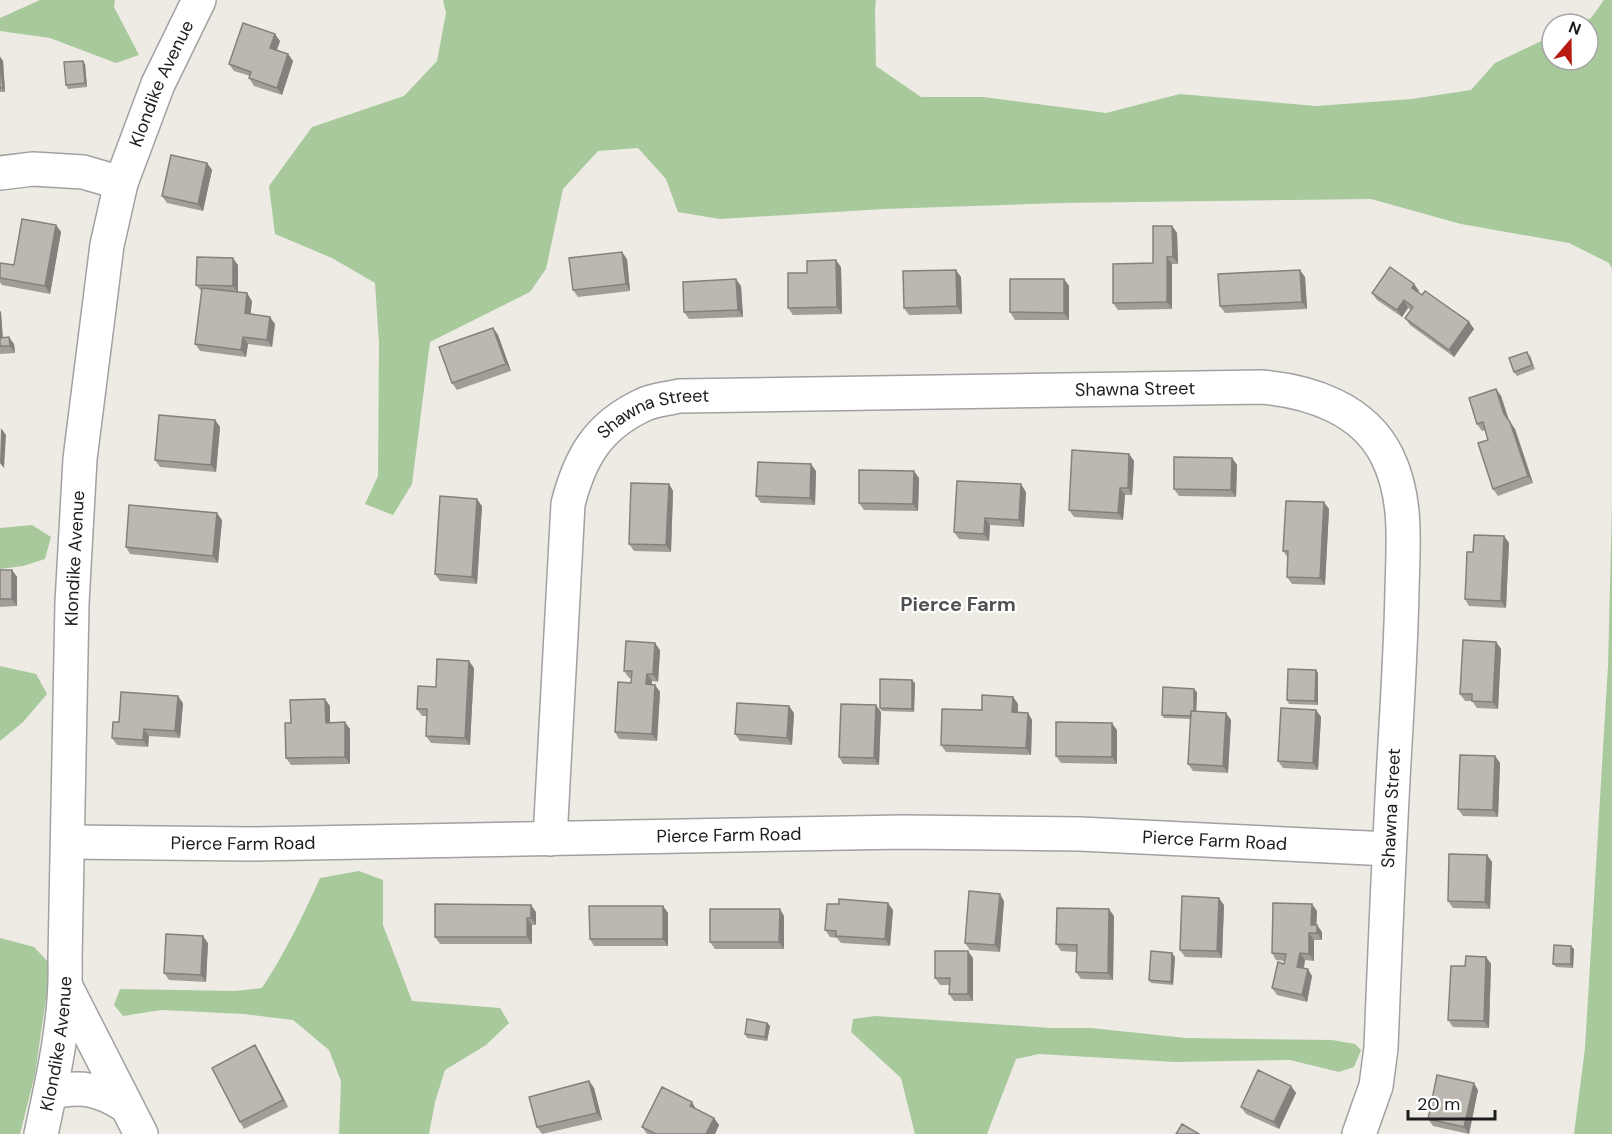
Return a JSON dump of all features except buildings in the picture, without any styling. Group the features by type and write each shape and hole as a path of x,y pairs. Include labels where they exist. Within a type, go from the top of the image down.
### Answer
{"street":[{"name":"Klondike Avenue","path":"41,1134 50,1093 66,987 72,603 80,459 107,245 121,183 158,84 199,0"},
{"path":"0,172 33,169 83,172 121,183"},
{"name":"Shawna Street","path":"550,839 568,504 575,477 587,452 602,433 622,417 644,404 679,396 1262,387 1289,389 1313,395 1352,416 1372,435 1387,455 1402,504 1404,529 1379,1067 1371,1104 1359,1134"},
{"name":"Pierce Farm Road","path":"69,842 249,844 903,832 1080,834 1389,849"},
{"path":"66,987 133,1120"},
{"path":"50,1093 65,1089 91,1089 109,1095 133,1120"}],"green space":[{"path":"40,0 115,0 114,7 139,55 116,63 50,38 0,31 0,18"},
{"path":"443,0 876,0 876,66 921,97 983,97 1106,113 1180,94 1316,106 1412,99 1471,90 1495,63 1540,42 1540,72 1600,72 1600,12 1595,12 1604,0 1612,0 1612,269 1609,263 1569,243 1461,224 1371,199 1062,203 883,209 720,219 678,212 666,179 638,148 598,151 563,189 546,269 530,292 430,342 412,484 393,515 365,504 378,476 379,343 375,283 332,258 275,234 269,186 312,127 404,96 437,61 446,13"},
{"path":"1612,505 1612,1134 1574,1134 1585,1048 1608,666"},
{"path":"32,525 51,537 45,559 23,566 0,569 0,528"},
{"path":"0,666 36,674 47,694 23,722 0,741"},
{"path":"359,871 383,880 383,925 412,1001 500,1008 509,1023 486,1045 445,1070 435,1102 429,1134 339,1134 341,1081 329,1050 293,1020 243,1014 161,1010 123,1016 114,1005 120,989 235,991 262,988 293,934 320,878"},
{"path":"0,938 34,947 51,965 35,1074 20,1134 0,1134"},
{"path":"875,1016 1051,1028 1091,1028 1186,1038 1332,1040 1355,1044 1361,1050 1354,1067 1339,1072 1290,1060 1175,1062 1039,1054 1016,1059 987,1134 915,1134 901,1078 851,1032 853,1019"}],"district":[{"name":"Pierce Farm","path":"958,604"}]}
